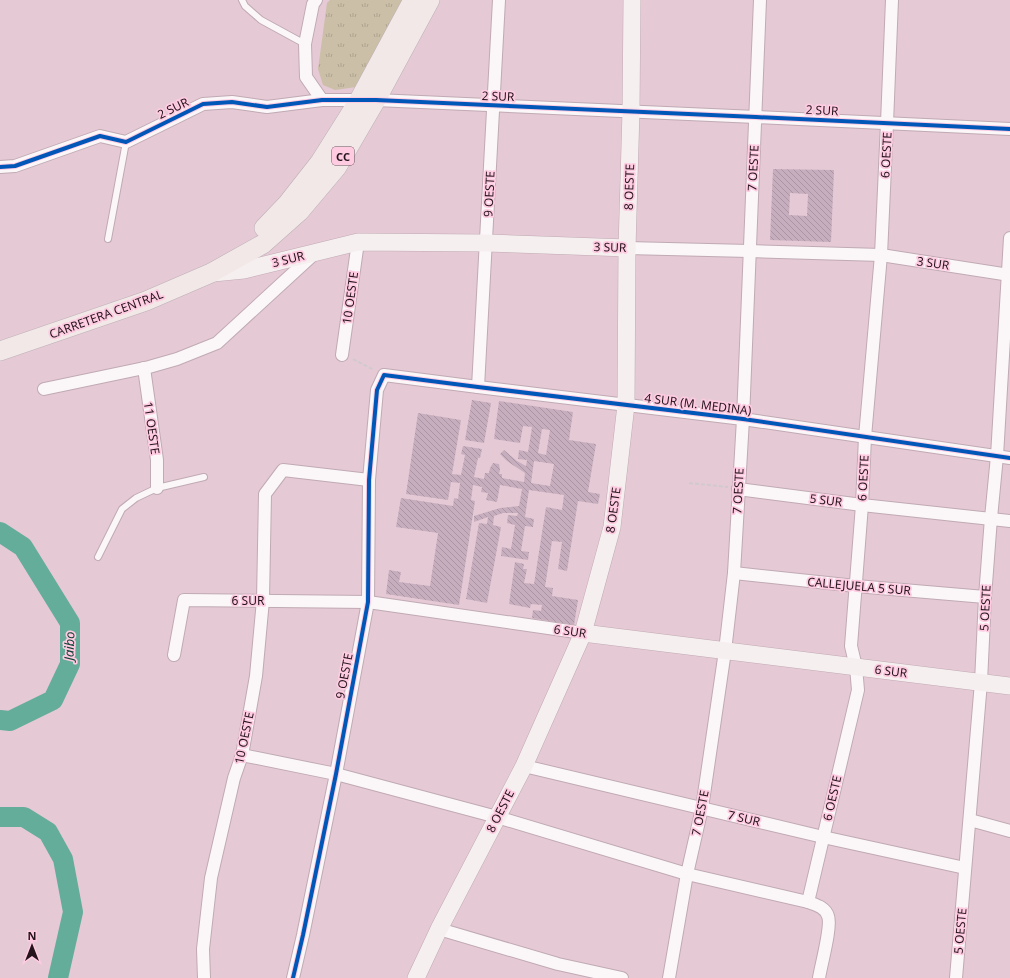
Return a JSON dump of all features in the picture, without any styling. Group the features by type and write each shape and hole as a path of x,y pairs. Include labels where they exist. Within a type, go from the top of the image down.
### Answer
{"main road":[{"name":"CARRETERA CENTRAL","path":"0,351 146,301 211,273 263,244 299,212 337,167 413,0"},
{"name":"CARRETERA CENTRAL","path":"368,100 430,0"},
{"name":"8 OESTE","path":"416,978 524,766 583,633 612,527 626,405 627,248 632,0"},
{"name":"3 SUR","path":"211,273 244,270 358,242 486,243 627,248"},
{"name":"6 SUR","path":"583,633 1010,686"}],"street":[{"path":"316,0 313,4 305,44 306,77 322,100"},
{"name":"9 OESTE","path":"478,387 499,0"},
{"name":"7 OESTE","path":"669,978 687,874 702,808 725,651 734,574 743,419 760,0"},
{"name":"6 OESTE","path":"808,902 858,690 852,646 862,505 865,437 881,255 892,0"},
{"name":"2 SUR","path":"126,142 203,104 232,102 267,107 322,100 368,100 494,105 1010,129"},
{"path":"0,167 15,166 100,136 126,142"},
{"name":"5 OESTE","path":"956,978 981,682 991,518 998,456 1010,238"},
{"name":"10 OESTE","path":"342,355 358,242"},
{"name":"3 SUR","path":"627,248 881,255 1009,274"},
{"path":"44,389 144,368 177,359 217,343 317,252"},
{"name":"11 OESTE","path":"144,368 157,460 157,488"},
{"name":"9 OESTE","path":"293,978 336,774 368,602 369,480 377,390 384,375"},
{"name":"4 SUR (M. MEDINA)","path":"384,375 743,419 1010,458"},
{"name":"10 OESTE","path":"204,978 203,949 211,878 234,778 242,755 256,676 262,600 265,494 283,470 369,480"},
{"name":"5 SUR","path":"738,489 862,505 1010,521"},
{"name":"CALLEJUELA 5 SUR","path":"734,574 985,597"},
{"name":"6 SUR","path":"174,655 184,600 368,602 583,633"},
{"path":"242,755 336,774 497,817 687,874 808,902 821,907 828,915 830,925 819,978"},
{"name":"7 SUR","path":"524,766 823,837 965,868"},
{"path":"970,820 1010,831"},
{"path":"440,929 558,964 622,978"}],"lane":[{"path":"242,0 245,6 261,20 305,44"},
{"path":"108,239 126,142"},
{"path":"98,558 122,509 136,498 157,488 204,477"}],"path":[{"path":"342,355 370,367 384,375"},
{"path":"689,483 738,489"}],"green space":[{"path":"330,0 402,0 356,87 335,90 323,85 318,69 327,3"}],"building":[{"path":"773,169 834,170 831,242 770,240","holes":["790,193 808,194 807,216 789,215"]},
{"path":"472,400 491,403 484,443 465,440"},
{"path":"499,401 573,412 569,440 596,444 588,492 600,494 598,504 578,501 567,571 558,569 562,542 552,541 545,587 553,588 552,596 578,600 574,625 532,618 533,610 541,611 542,605 531,604 530,608 509,604 515,562 524,564 523,569 527,569 524,583 534,584 546,507 562,510 564,495 529,490 525,517 534,519 533,527 525,526 521,551 529,552 528,560 501,556 502,547 511,549 515,525 507,523 508,515 517,516 518,513 503,513 494,516 493,525 501,527 487,603 466,599 479,523 487,524 488,517 474,522 474,516 500,508 519,506 522,489 500,485 497,502 486,500 488,493 481,492 482,487 473,485 471,500 475,501 459,605 386,594 389,570 401,572 399,582 430,586 438,533 396,527 401,498 453,506 454,498 458,499 460,483 451,482 448,500 406,494 418,413 461,420 452,474 461,475 465,455 461,454 463,446 482,449 480,458 478,458 474,477 484,479 485,473 489,473 493,463 499,464 499,474 502,474 502,478 524,482 525,473 507,461 500,454 504,450 517,461 526,466 527,460 518,459 519,450 528,452 532,427 523,426 520,443 494,439","holes":["542,429 550,430 546,455 538,453","534,461 554,464 550,486 531,483"]}],"waterway":[{"name":"Jaibo","path":"0,532 23,547 70,623 70,664 53,700 10,721 0,720"},
{"name":"Jaibo","path":"0,817 24,817 48,832 63,859 73,912 58,978"}],"cycle path":[{"path":"0,167 15,166 100,136 126,142 203,104 232,102 267,107 322,100 376,100 1010,129"},
{"path":"293,978 336,774 368,602 369,480 377,390 384,375 743,419 1010,458"}]}
